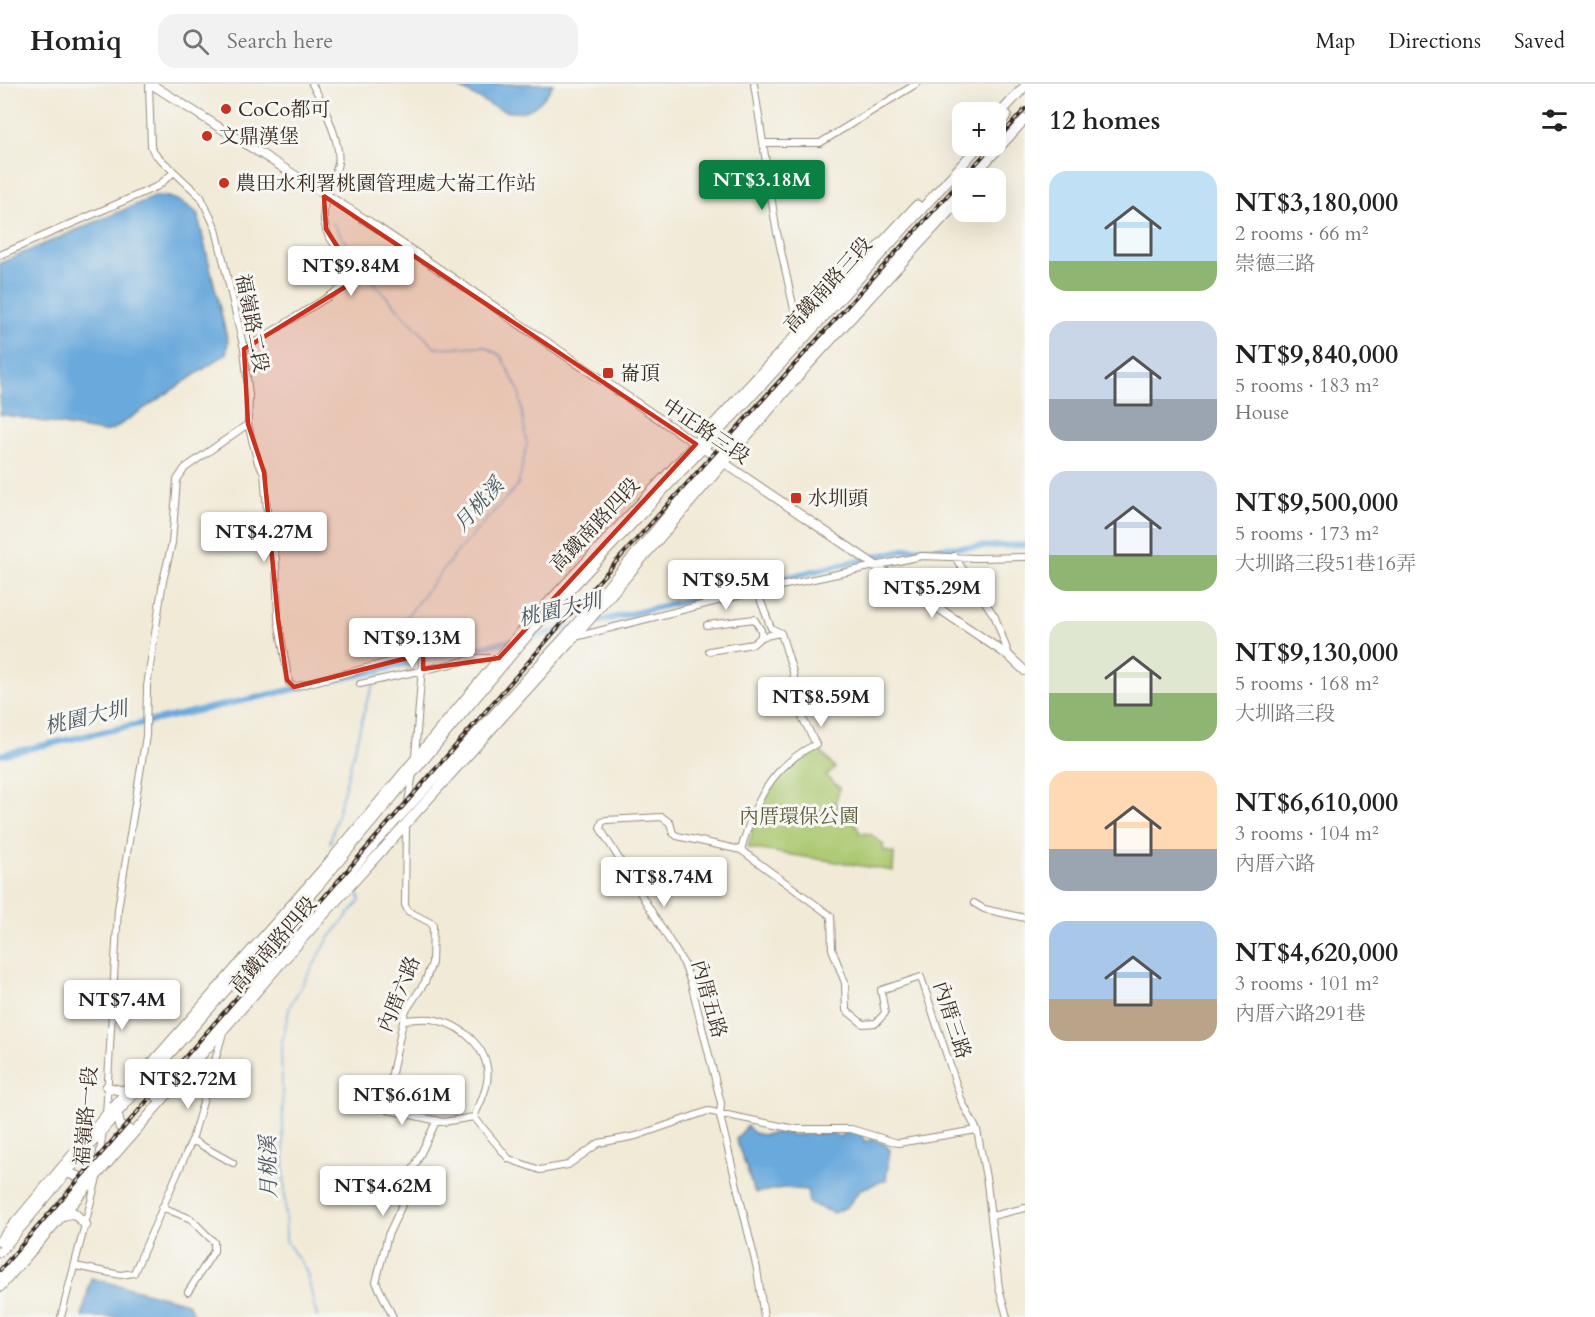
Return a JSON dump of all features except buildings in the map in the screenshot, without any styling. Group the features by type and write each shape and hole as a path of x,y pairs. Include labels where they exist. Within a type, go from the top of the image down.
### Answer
{"main road":[{"name":"中正路三段","path":"150,84 276,161 324,196 384,232 1009,656 1025,671"},
{"path":"1006,107 1025,86"},
{"path":"1006,116 1025,96"},
{"path":"980,168 1025,119"},
{"path":"988,168 1025,128"},
{"name":"高鐵南路三段","path":"699,446 799,332 962,156"},
{"name":"高鐵南路三段","path":"699,446 970,156"},
{"name":"高鐵南路三段","path":"720,460 759,408 952,199"},
{"name":"高鐵南路三段","path":"720,460 952,208"},
{"path":"890,243 901,221"},
{"name":"高鐵南路四段","path":"0,1252 103,1129 318,886 519,645 699,446"},
{"name":"高鐵南路四段","path":"0,1241 106,1115 331,860 499,658 699,446"},
{"path":"573,635 591,617 720,460"},
{"path":"573,635 580,619 720,460"},
{"name":"高鐵南路四段","path":"0,1277 80,1187 268,966 407,809 464,746 573,635"},
{"name":"高鐵南路四段","path":"0,1287 65,1215 225,1026 573,635"},
{"path":"436,733 458,718"},
{"path":"448,776 464,746"},
{"path":"318,886 331,860"},
{"path":"268,966 302,939"},
{"path":"107,1087 122,1091 130,1089"},
{"path":"117,1113 120,1127 129,1130"},
{"path":"68,1173 79,1177 80,1187"},
{"path":"65,1215 74,1213 81,1217 86,1225"}],"street":[{"name":"福嶺路二段","path":"150,84 151,146 201,197 208,210 216,229 244,349 249,396 248,424 258,463 264,472 268,525 276,559 278,619 287,680 294,687 426,653 423,668"},
{"path":"244,349 352,282 354,271 326,230 324,196 339,161 338,148 312,84"},
{"path":"754,84 776,228 799,332"},
{"path":"763,143 820,143 916,84"},
{"path":"0,255 158,186 174,172"},
{"name":"福嶺路一段","path":"61,1317 97,1177 106,1115 118,909 146,735 147,686 163,581 172,543 177,480 184,468 248,424"},
{"path":"573,635 872,563 922,556 976,558 1025,556"},
{"path":"954,556 995,617 1009,656"},
{"path":"741,850 751,815 768,783 788,761 816,744 801,715 793,672 780,633 771,628 757,591"},
{"path":"707,625 754,619 761,630 761,637"},
{"path":"709,651 753,644 761,637 780,633"},
{"path":"360,684 423,668 478,658 499,658"},
{"path":"406,821 415,758 423,668"},
{"name":"內厝五路","path":"741,850 677,836 673,833 670,823 662,818 606,820 602,822 600,828 684,964 691,983 721,1103 720,1116 757,1269 764,1317"},
{"name":"內厝六路","path":"406,821 405,904 408,911 433,924 432,963 403,1020 385,1106 388,1110 443,1122 474,1117"},
{"name":"內厝三路","path":"741,850 831,916 832,949 845,983 846,1010 856,1020 863,1024 882,1020 885,1014 881,990 921,977 962,1102 977,1130 992,1216 999,1288 1007,1317"},
{"path":"974,903 984,909 1025,918"},
{"path":"403,1020 435,1019 463,1030 476,1044 487,1066 488,1080 484,1096 474,1117 509,1160 540,1170 555,1170 568,1165 598,1143 636,1136 708,1111 720,1116 740,1116 795,1129 851,1129 898,1143 977,1130"},
{"path":"75,1266 121,1275 134,1273 192,1140 225,1026"},
{"path":"393,1317 376,1282 382,1252 404,1201 401,1194 437,1120"},
{"path":"192,1140 233,1163"},
{"path":"162,1207 191,1219 213,1242 214,1251 188,1292"},
{"path":"992,1216 1025,1208"}],"highlighted area":[{"path":"324,196 696,444 499,658 423,669 423,654 294,687 287,680 278,619 264,472 248,424 244,349 358,279 326,229"}],"green space":[{"name":"內厝環保公園","path":"819,749 835,768 826,776 840,788 835,803 851,815 860,833 870,834 883,844 884,851 894,853 893,871 748,848 757,815 770,789 790,768"}],"water":[{"path":"453,84 553,84 542,100 531,109 519,112 507,111 494,106"},
{"path":"156,196 178,200 197,213 228,342 226,354 112,430 103,432 0,414 0,263"},
{"path":"747,1126 754,1133 763,1135 781,1132 792,1135 833,1133 839,1137 847,1132 860,1131 865,1142 872,1139 885,1144 890,1150 886,1180 861,1189 847,1207 833,1213 809,1203 807,1190 784,1188 755,1193 736,1139"},
{"path":"91,1278 187,1303 196,1317 82,1317"}],"waterway":[{"name":"月桃溪","path":"332,222 372,281 435,348 484,346 501,356 519,391 527,444 518,485 457,552 397,629 383,661"},
{"name":"桃園大圳","path":"587,624 908,549 1025,545"},
{"name":"桃園大圳","path":"526,638 575,627"},
{"name":"桃園大圳","path":"0,755 513,640"},
{"name":"月桃溪","path":"377,678 382,666"},
{"name":"月桃溪","path":"330,843 367,701 375,682"},
{"name":"月桃溪","path":"317,1317 306,1270 286,1241 281,1046 290,1006 329,938 360,901 357,887"}],"railway":[{"path":"1006,130 1025,109"},
{"path":"0,1270 597,583 983,156"}],"place":[{"name":"CoCo都可","path":"226,109"},
{"name":"文鼎漢堡","path":"207,136"},
{"name":"農田水利署桃園管理處大崙工作站","path":"224,183"},
{"name":"崙頂","path":"608,373"},
{"name":"水圳頭","path":"796,498"}]}
